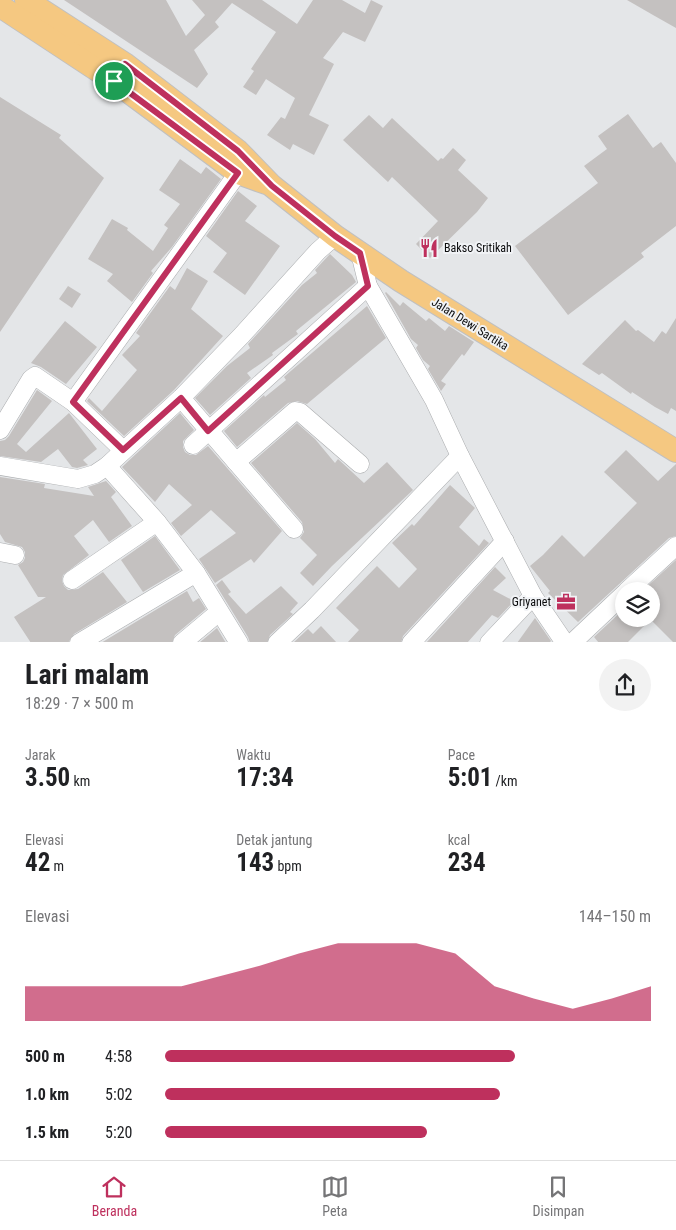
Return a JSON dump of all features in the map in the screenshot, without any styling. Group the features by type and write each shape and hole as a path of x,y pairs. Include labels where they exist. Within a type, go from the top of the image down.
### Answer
{"main road":[{"name":"Jalan Dewi Sartika","path":"26,0 120,73 238,173 272,186"},
{"name":"Jalan Dewi Sartika","path":"0,6 120,73 238,151 272,186 335,236 400,281 676,451"}],"street":[{"path":"73,402 238,173"},
{"path":"0,466 78,479 95,474 107,466 181,398 242,335 318,251 335,236"},
{"path":"360,253 368,286 434,400 460,456 534,596 565,642"},
{"path":"193,445 368,286"},
{"path":"0,430 32,377 35,376 73,402 123,450"},
{"path":"181,398 294,529"},
{"path":"236,462 295,411 300,412 360,464"},
{"path":"277,642 312,610 460,456"},
{"path":"107,466 157,522 196,573 239,642"},
{"path":"72,580 157,522"},
{"path":"411,642 505,541"},
{"path":"637,582 676,546"},
{"path":"79,642 196,573"},
{"path":"489,642 534,596"},
{"path":"572,642 615,602"},
{"path":"182,642 219,612"}],"building":[{"path":"64,0 166,0 186,36 205,15 192,0 262,0 297,24 313,0 342,0 365,13 371,0 383,6 365,42 343,32 323,58 334,64 309,115 329,125 314,155 293,144 290,150 267,135 281,117 285,119 295,98 266,79 256,95 243,87 254,71 251,69 276,32 232,3 215,22 219,27 194,50 208,74 197,88"},
{"path":"627,0 676,0 676,28 653,15"},
{"path":"0,97 61,135 59,138 104,178 0,332"},
{"path":"628,114 653,148 661,142 676,163 676,226 641,253 644,257 568,315 515,246 598,183 584,166 607,149 598,136"},
{"path":"369,115 383,128 392,118 438,161 441,158 443,159 453,148 466,160 458,170 488,198 477,212 430,258 416,244 438,221 392,177 388,182 343,140"},
{"path":"180,159 201,174 206,167 221,179 172,247 151,271 153,273 132,302 107,281 113,274 88,259 112,219 128,228 127,230 153,251 168,228 164,225 180,204 159,190"},
{"path":"238,191 257,206 245,221 280,246 245,295 213,272 227,253 206,236"},
{"path":"330,254 352,275 356,282 296,331 298,334 272,353 273,355 247,373 251,378 210,415 195,398 227,366 250,348 248,344 302,285 317,273 315,270"},
{"path":"187,268 208,281 191,309 223,336 174,390 124,436 87,401 89,398 102,411 137,370 122,355 140,336 136,333 170,286 175,290"},
{"path":"68,286 81,294 72,308 59,299"},
{"path":"386,292 400,306 403,302 426,321 429,318 445,331 449,326 474,342 441,381 446,384 441,391 428,369 430,366 423,360 416,348 418,345 411,339"},
{"path":"367,306 386,338 307,404 297,401 288,403 237,447 224,431 264,395 265,397 286,380 284,377"},
{"path":"676,318 676,411 671,408 668,414 632,392 631,394 602,373 599,375 582,364 625,320 636,331 638,330 654,342 662,331 666,334"},
{"path":"65,321 97,347 66,384 41,367 31,363"},
{"path":"37,390 52,401 17,444 26,452 69,413 97,449 83,460 88,465 77,468 72,467 58,449 41,462 0,456 0,441 5,440 9,436"},
{"path":"180,413 194,430 183,441 185,452 190,455 196,455 208,446 282,531 254,563 251,559 215,583 199,559 236,533 211,510 181,536 171,523 192,505 169,484 155,502 122,467"},
{"path":"297,423 315,439 335,463 338,459 364,483 387,462 413,490 313,586 300,573 317,555 300,538 304,532 302,522 251,463"},
{"path":"626,450 658,481 676,464 676,536 669,538 621,582 615,582 615,588 578,622 548,593 550,591 530,566 562,535 584,557 637,503 604,472"},
{"path":"0,477 45,484 44,488 94,496 88,487 106,481 116,492 111,497 132,526 109,542 93,520 74,536 89,555 63,575 62,581 68,590 78,589 103,572 127,602 74,634 69,642 30,642 14,617 46,597 38,597 18,565 25,558 25,552 22,547 5,542 0,534"},
{"path":"450,485 475,508 459,527 479,546 484,539 489,543 403,636 401,642 348,642 359,630 336,608 377,566 399,588 417,569 392,543 412,524 414,526"},
{"path":"155,536 180,570 143,592 121,560"},
{"path":"676,560 676,642 673,642 658,627 660,627 660,582 652,582"},
{"path":"495,567 506,578 493,590 514,601 498,618 492,615 468,642 427,642"},
{"path":"222,580 231,592 228,594 246,614 281,586 298,603 290,612 293,614 270,635 267,642 250,642 216,585"},
{"path":"187,591 193,602 199,598 206,609 175,635 172,642 103,642"},
{"path":"615,617 615,627 643,627 628,642 598,642 594,637"},
{"path":"535,618 551,641 550,642 518,642"},
{"path":"321,626 336,642 294,642 308,629 313,634"},
{"path":"217,628 225,642 200,642"}],"place":[{"name":"Bakso Sritikah","path":"429,248"},
{"name":"Griyanet","path":"566,602"}],"route":[{"path":"125,64 238,151 272,186 335,236 360,253 368,286 208,431 181,398 123,450 73,402 238,173 114,81 125,64"}]}
